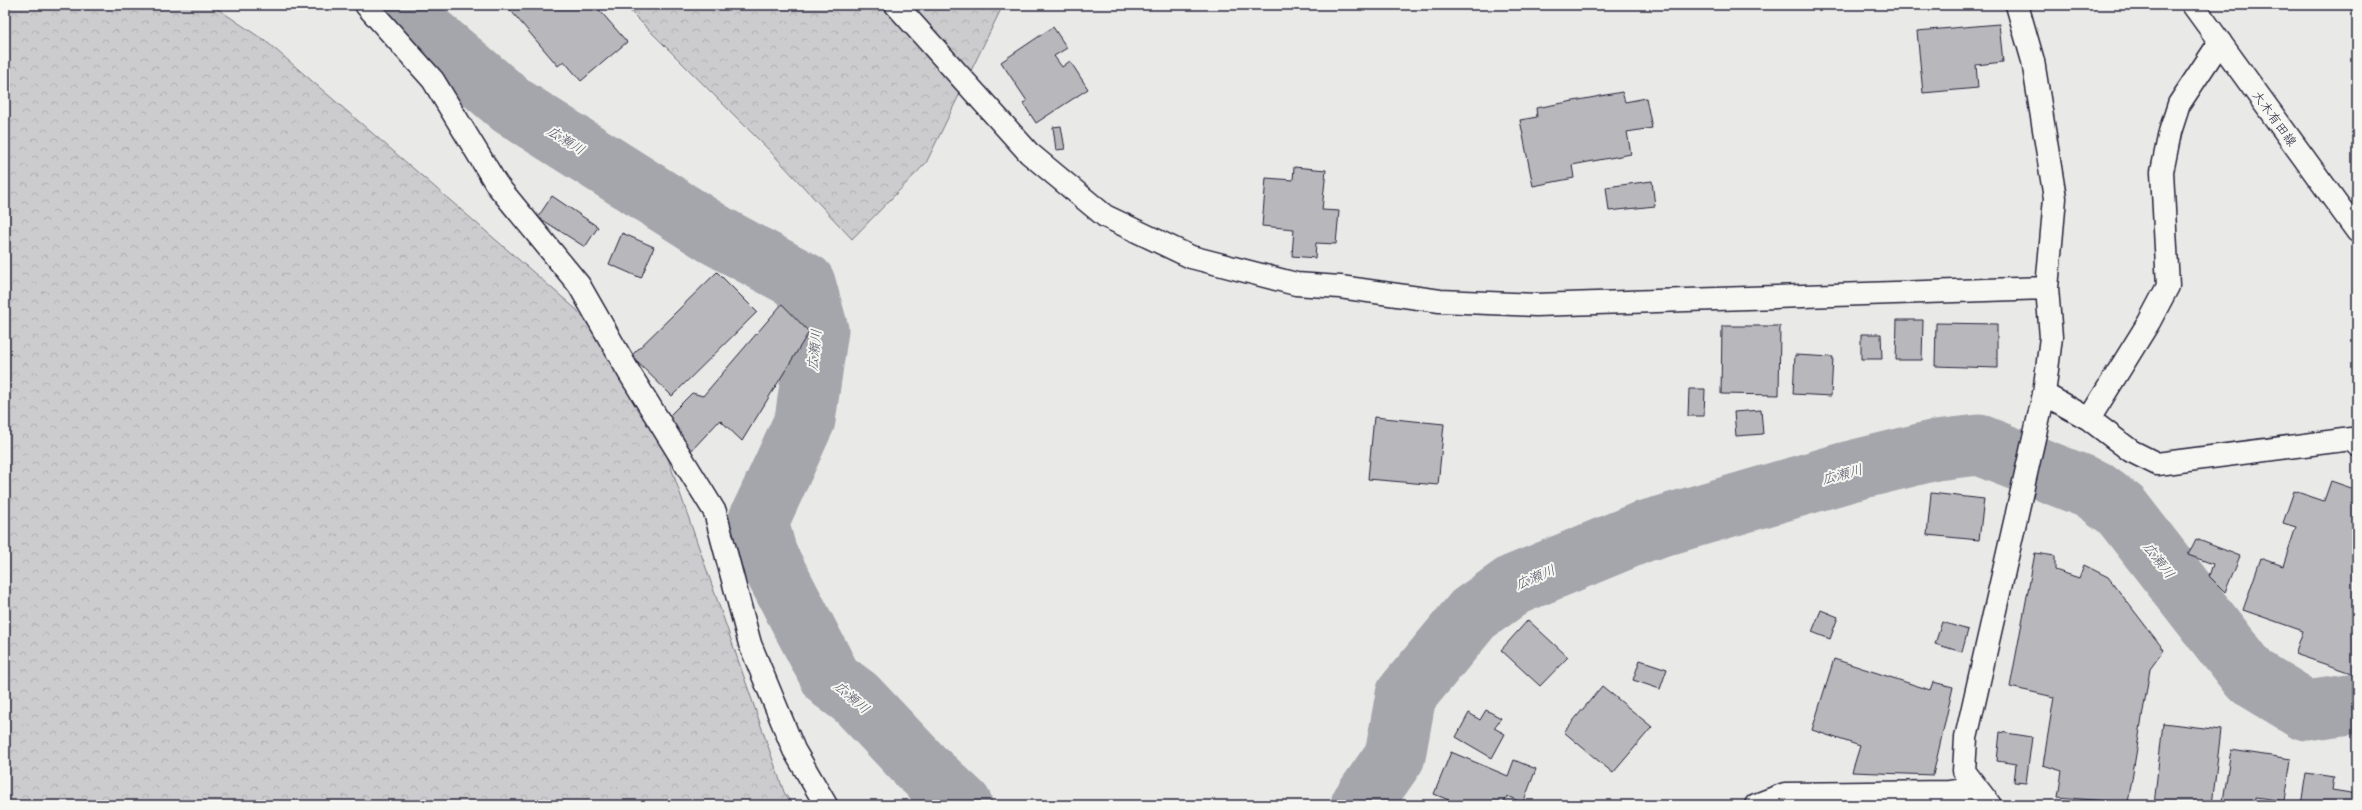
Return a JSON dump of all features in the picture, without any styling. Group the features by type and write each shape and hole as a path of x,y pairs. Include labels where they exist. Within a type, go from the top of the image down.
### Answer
{"street":[{"path":"366,5 433,80 497,185 579,284 630,374 715,512 750,644 794,750 826,805"},
{"path":"896,5 1029,153 1105,216 1191,257 1296,284 1340,287 1440,301 1536,305 2047,288"},
{"path":"1983,797 1964,771 1966,738 2044,394 2051,337 2047,288 2055,198 2033,61 2017,5"},
{"name":"大木有田線","path":"2193,5 2357,231"},
{"path":"2089,419 2149,322 2168,286 2162,172 2170,132 2179,104 2220,42"},
{"path":"2044,394 2089,419 2130,451 2157,464 2351,439 2357,445"},
{"path":"1756,805 1785,794 1949,799 1983,797"}],"green space":[{"path":"5,5 212,5 268,43 577,310 649,404 784,792 792,805 5,805"},
{"path":"624,5 1003,5 926,163 852,239 769,150"}],"building":[{"path":"506,5 595,5 627,42 581,81 564,61 558,66"},
{"path":"1999,24 2003,62 1976,65 1978,88 1923,93 1917,31"},
{"path":"1053,27 1067,48 1054,56 1062,67 1070,61 1088,89 1036,123 1023,103 1027,101 1001,62"},
{"path":"1622,92 1625,102 1646,98 1652,128 1627,132 1631,154 1572,165 1574,178 1533,186 1520,120 1537,117 1536,108"},
{"path":"1061,126 1065,149 1056,150 1053,127"},
{"path":"1294,167 1326,170 1322,210 1339,211 1336,244 1316,243 1315,258 1292,256 1294,229 1262,226 1266,178 1293,180"},
{"path":"1652,181 1655,206 1609,211 1606,187"},
{"path":"552,196 598,227 585,247 538,217"},
{"path":"622,233 654,247 641,278 609,264"},
{"path":"717,272 757,312 672,396 631,356"},
{"path":"782,304 809,332 742,441 720,420 690,452 666,419 692,393 703,396"},
{"path":"1897,320 1923,320 1922,360 1896,360"},
{"path":"1936,323 1997,324 1997,368 1935,366"},
{"path":"1722,326 1780,326 1779,395 1721,394"},
{"path":"1861,334 1881,334 1882,359 1861,359"},
{"path":"1795,355 1833,357 1831,396 1793,394"},
{"path":"1689,389 1705,389 1704,416 1688,416"},
{"path":"1761,410 1763,434 1736,436 1734,412"},
{"path":"1374,417 1444,424 1438,485 1368,479"},
{"path":"2331,481 2357,490 2357,675 2295,654 2303,631 2243,610 2261,558 2283,566 2296,527 2283,523 2294,491 2324,501"},
{"path":"1931,493 1984,499 1979,540 1927,535"},
{"path":"2196,539 2240,556 2225,592 2209,576 2213,564 2188,555"},
{"path":"2035,553 2055,556 2055,570 2079,578 2084,565 2108,577 2164,650 2150,669 2128,803 2058,797 2062,771 2043,765 2054,697 2010,687"},
{"path":"1821,610 1838,617 1830,639 1812,632"},
{"path":"1528,620 1568,657 1540,686 1501,650"},
{"path":"1942,622 1968,630 1962,652 1935,644"},
{"path":"1834,659 1930,690 1933,682 1953,687 1933,775 1852,772 1860,746 1812,730"},
{"path":"1640,660 1667,669 1660,689 1633,680"},
{"path":"1602,686 1652,727 1613,773 1564,732"},
{"path":"1486,710 1501,718 1494,728 1505,734 1492,758 1456,737 1469,713 1480,720"},
{"path":"2163,723 2221,730 2212,805 2154,805"},
{"path":"2000,732 2032,737 2026,783 2014,782 2016,764 1997,761"},
{"path":"2231,750 2291,759 2285,801 2255,797 2254,805 2223,801"},
{"path":"1451,752 1508,776 1514,760 1536,769 1523,803 1507,796 1503,805 1461,805 1434,794"},
{"path":"2306,773 2334,777 2332,790 2357,794 2357,805 2301,805"}],"waterway":[{"name":"広瀬川","path":"401,5 414,23 512,106 716,235 805,283 818,330 805,420 758,522 767,555 832,680 856,698 921,767 962,805"},
{"name":"広瀬川","path":"1361,805 1395,756 1406,695 1473,614 1514,585 1642,532 1847,472 1936,450 1979,445 2094,490 2121,510 2250,676 2306,710 2357,703"}]}
